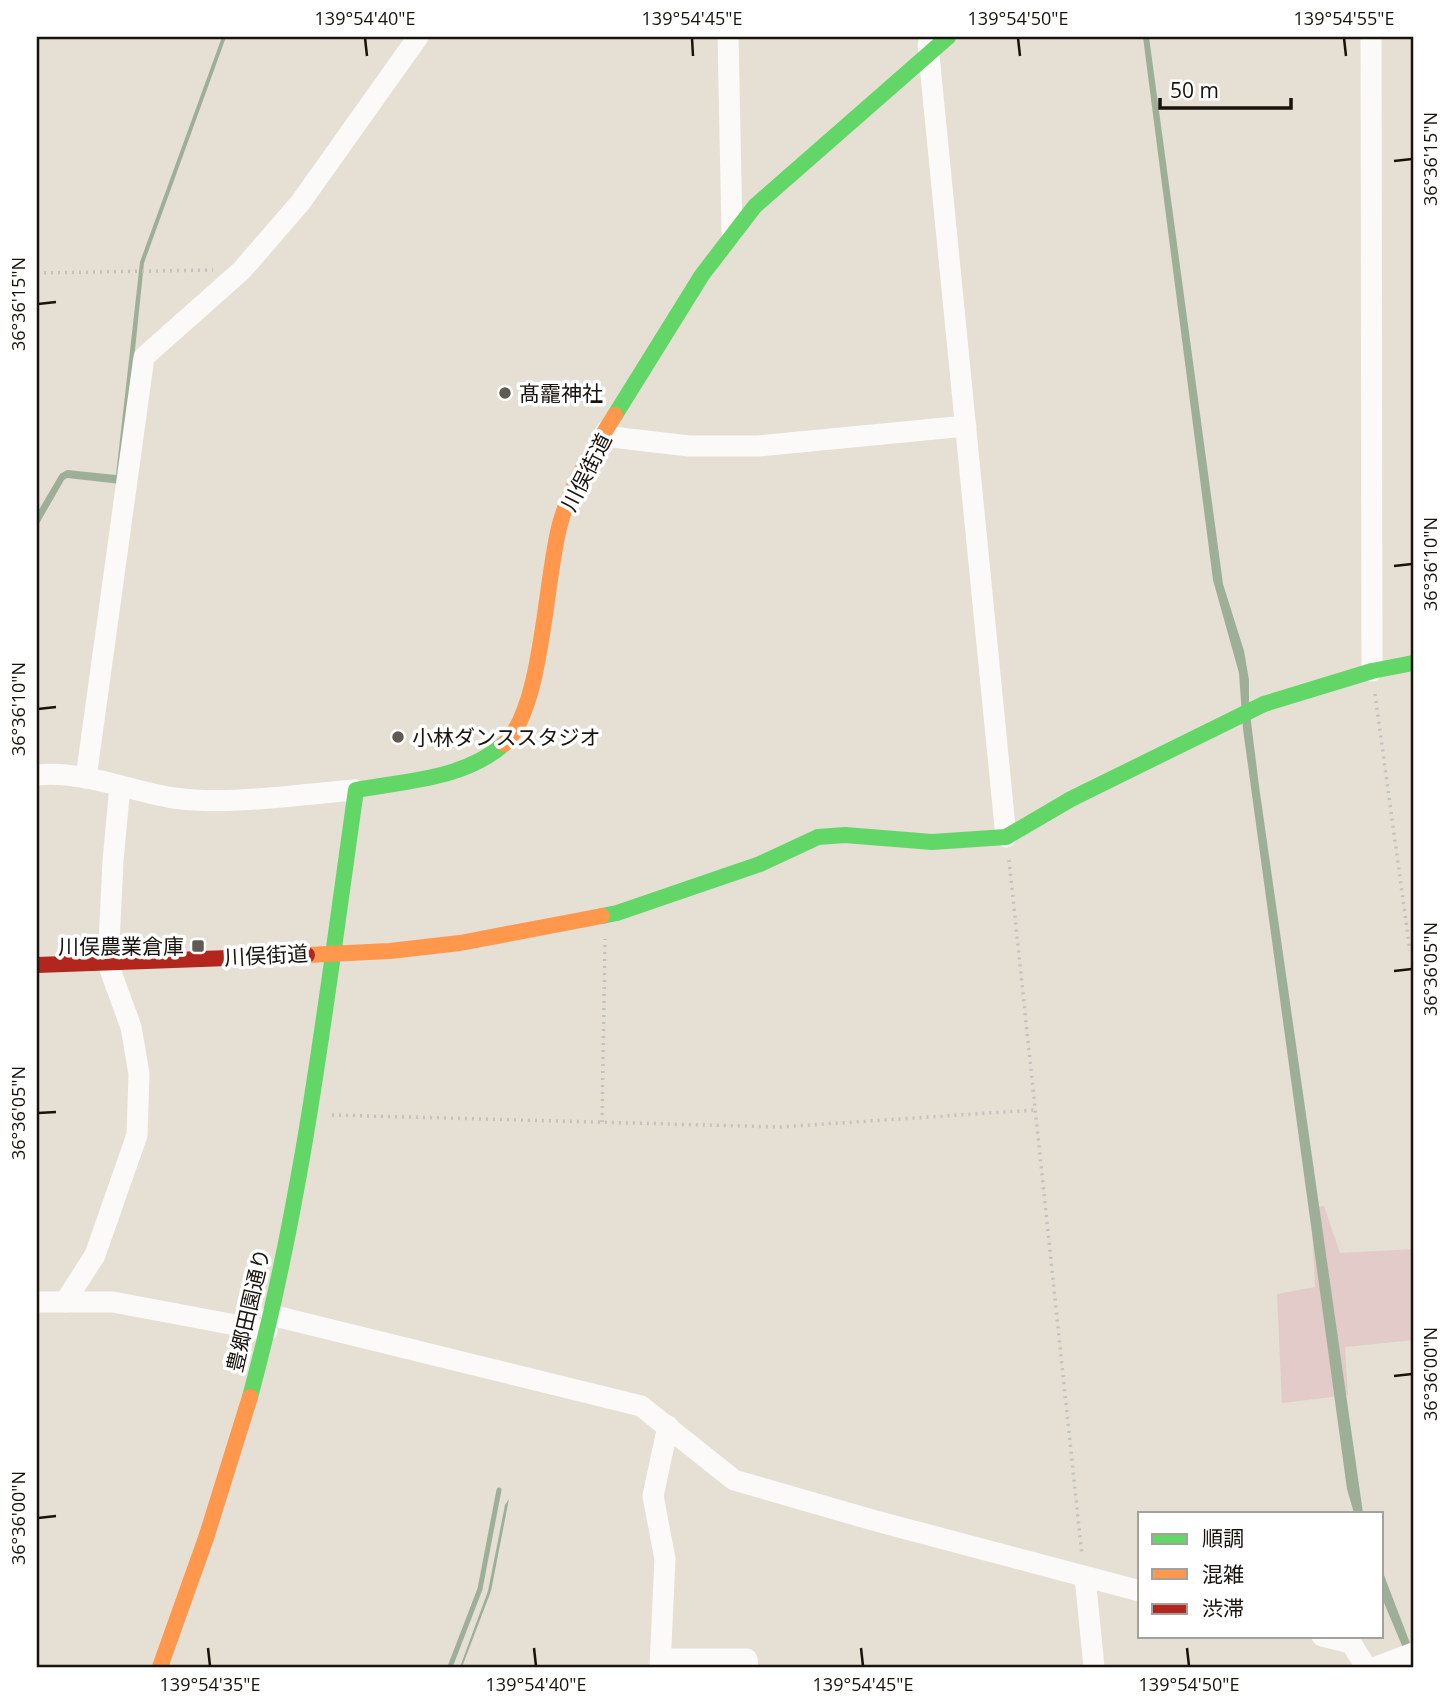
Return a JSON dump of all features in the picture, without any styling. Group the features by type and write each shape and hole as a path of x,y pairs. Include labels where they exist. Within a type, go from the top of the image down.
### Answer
{"street":[{"path":"86,778 144,357 242,270 300,203 418,37"},
{"path":"728,37 732,232"},
{"name":"川俣街道","path":"37,775 86,778 174,798 217,800 356,790 457,769 485,759 507,742 523,720 532,690 559,530 566,504 587,461 659,345 732,232 769,192 928,45 948,37"},
{"path":"1371,37 1372,671"},
{"path":"928,45 1006,837"},
{"path":"605,432 612,437 689,446 758,446 966,426"},
{"path":"332,952 390,951 460,943 605,915 760,864 818,837 845,835 932,842 1006,837 1072,799 1264,705 1372,671 1413,663"},
{"path":"65,1301 95,1255 136,1135 139,1074 131,1027 108,964 120,786"},
{"name":"川俣街道","path":"37,965 108,964 332,952 356,790"},
{"name":"豊郷田園通り","path":"160,1667 231,1464 269,1323 309,1114 332,952"},
{"path":"37,1302 113,1302 269,1323 641,1406 734,1480 1138,1590"},
{"path":"668,1426 653,1496 665,1559 661,1663 747,1659 748,1667"},
{"path":"1085,1577 1094,1667"},
{"path":"1330,1638 1351,1643 1366,1667"},
{"path":"1376,1667 1413,1653"}],"path":[{"path":"37,273 242,270"},
{"path":"1372,671 1410,951"},
{"path":"1006,837 1085,1577"},
{"path":"602,1122 605,915"},
{"path":"309,1114 780,1127 1035,1110"}],"shaded area":[{"path":"222,37 226,37 144,263 121,484 67,478 37,527 37,513 60,474 67,470 116,475 140,262"},
{"path":"1143,37 1149,37 1223,584 1244,651 1249,680 1249,706 1259,786 1363,1512 1354,1512 1347,1489 1243,729 1239,673 1213,580"},
{"path":"1324,1206 1340,1253 1413,1249 1413,1340 1345,1347 1348,1395 1282,1403 1277,1294 1315,1287 1311,1207"},
{"path":"509,1499 491,1591 460,1667 488,1591 505,1505"},
{"path":"1384,1575 1413,1651 1411,1667 1384,1603"}],"waterway":[{"path":"450,1667 480,1589 499,1490"}],"traffic: fast":[{"path":"615,415 702,275 755,206 948,37"},
{"path":"602,916 760,864 818,837 845,835 932,842 1006,837 1071,799 1264,704 1372,671 1413,663"},
{"path":"250,1397 269,1322 300,1171 356,790 453,772 488,756 504,744"}],"traffic: slow":[{"path":"504,744 517,727 535,674 555,548 565,509 583,468 615,415"},
{"path":"307,955 390,951 460,943 602,916"},
{"path":"160,1667 206,1538 250,1397"}],"traffic: jam":[{"path":"37,965 307,955"}],"place":[{"name":"髙靇神社","path":"505,393"},
{"name":"小林ダンススタジオ","path":"398,737"},
{"name":"川俣農業倉庫","path":"198,946"}]}
